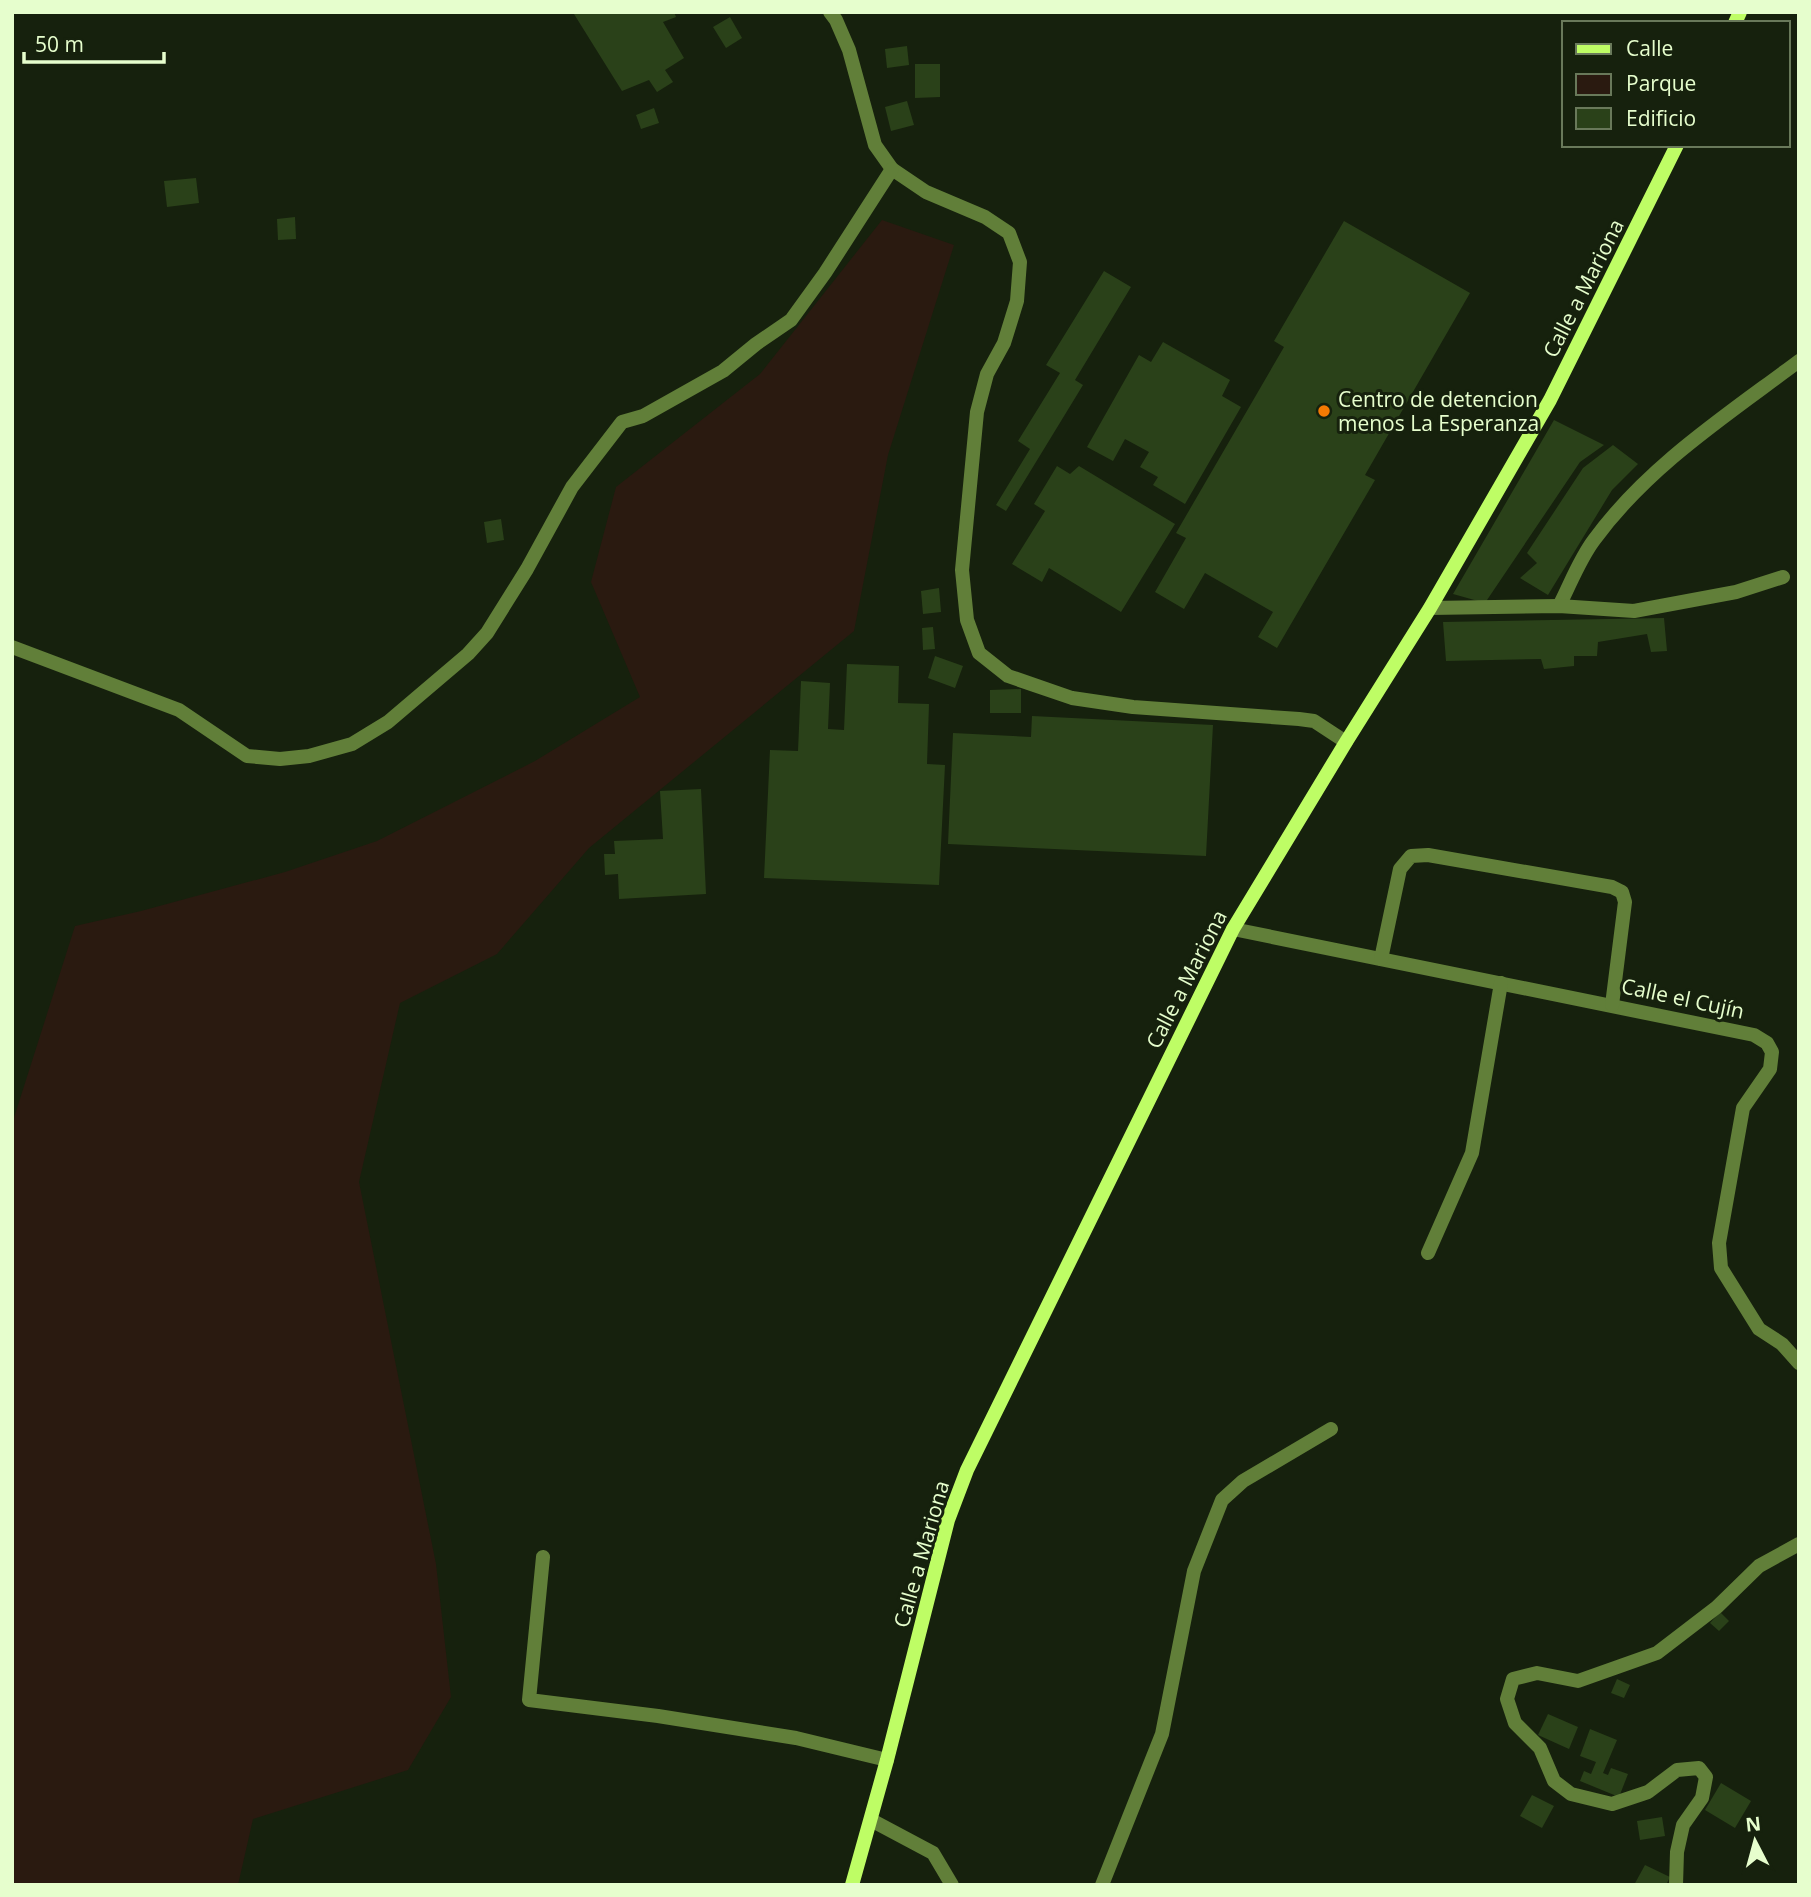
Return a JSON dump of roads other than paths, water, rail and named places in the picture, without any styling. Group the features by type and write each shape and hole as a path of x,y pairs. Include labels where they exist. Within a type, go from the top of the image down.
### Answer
{"main road":[{"name":"Calle a Mariona","path":"852,1885 948,1520 967,1470 1233,929 1430,608 1550,400 1676,147"}],"street":[{"path":"830,12 849,50 875,145 892,169 926,192 985,217 1009,233 1020,262 1017,301 1004,343 987,374 977,412 962,570 967,620 979,653 1008,677 1072,698 1133,707 1314,721 1346,742"},
{"path":"12,647 179,710 247,756 279,759 309,756 352,744 398,714 468,654 487,634 572,487 622,422 643,416 723,371 791,320 892,169"},
{"path":"1559,606 1593,541 1637,491 1689,442 1799,361"},
{"path":"1430,608 1559,606 1634,611 1736,592 1783,577"},
{"path":"1381,959 1400,869 1411,856 1429,855 1612,887 1622,892 1625,902 1612,1004"},
{"name":"Calle el Cujín","path":"1233,929 1612,1004 1754,1035 1767,1043 1772,1052 1770,1069 1743,1108 1719,1243 1721,1268 1759,1329 1782,1344 1799,1363"},
{"path":"1428,1253 1472,1153 1502,983"},
{"path":"1102,1885 1162,1734 1194,1571 1222,1500 1243,1482 1331,1429"},
{"path":"1675,1885 1677,1852 1683,1825 1702,1798 1706,1777 1699,1768 1677,1770 1648,1792 1612,1804 1571,1794 1553,1781 1540,1748 1515,1723 1507,1699 1513,1679 1537,1673 1578,1681 1657,1653 1717,1607 1759,1566 1799,1544"},
{"path":"543,1557 529,1700 658,1716 796,1738 887,1760"},
{"path":"871,1820 933,1853 952,1885"}],"place":[{"name":"Centro de detencion menos La Esperanza","path":"1324,411"}]}
